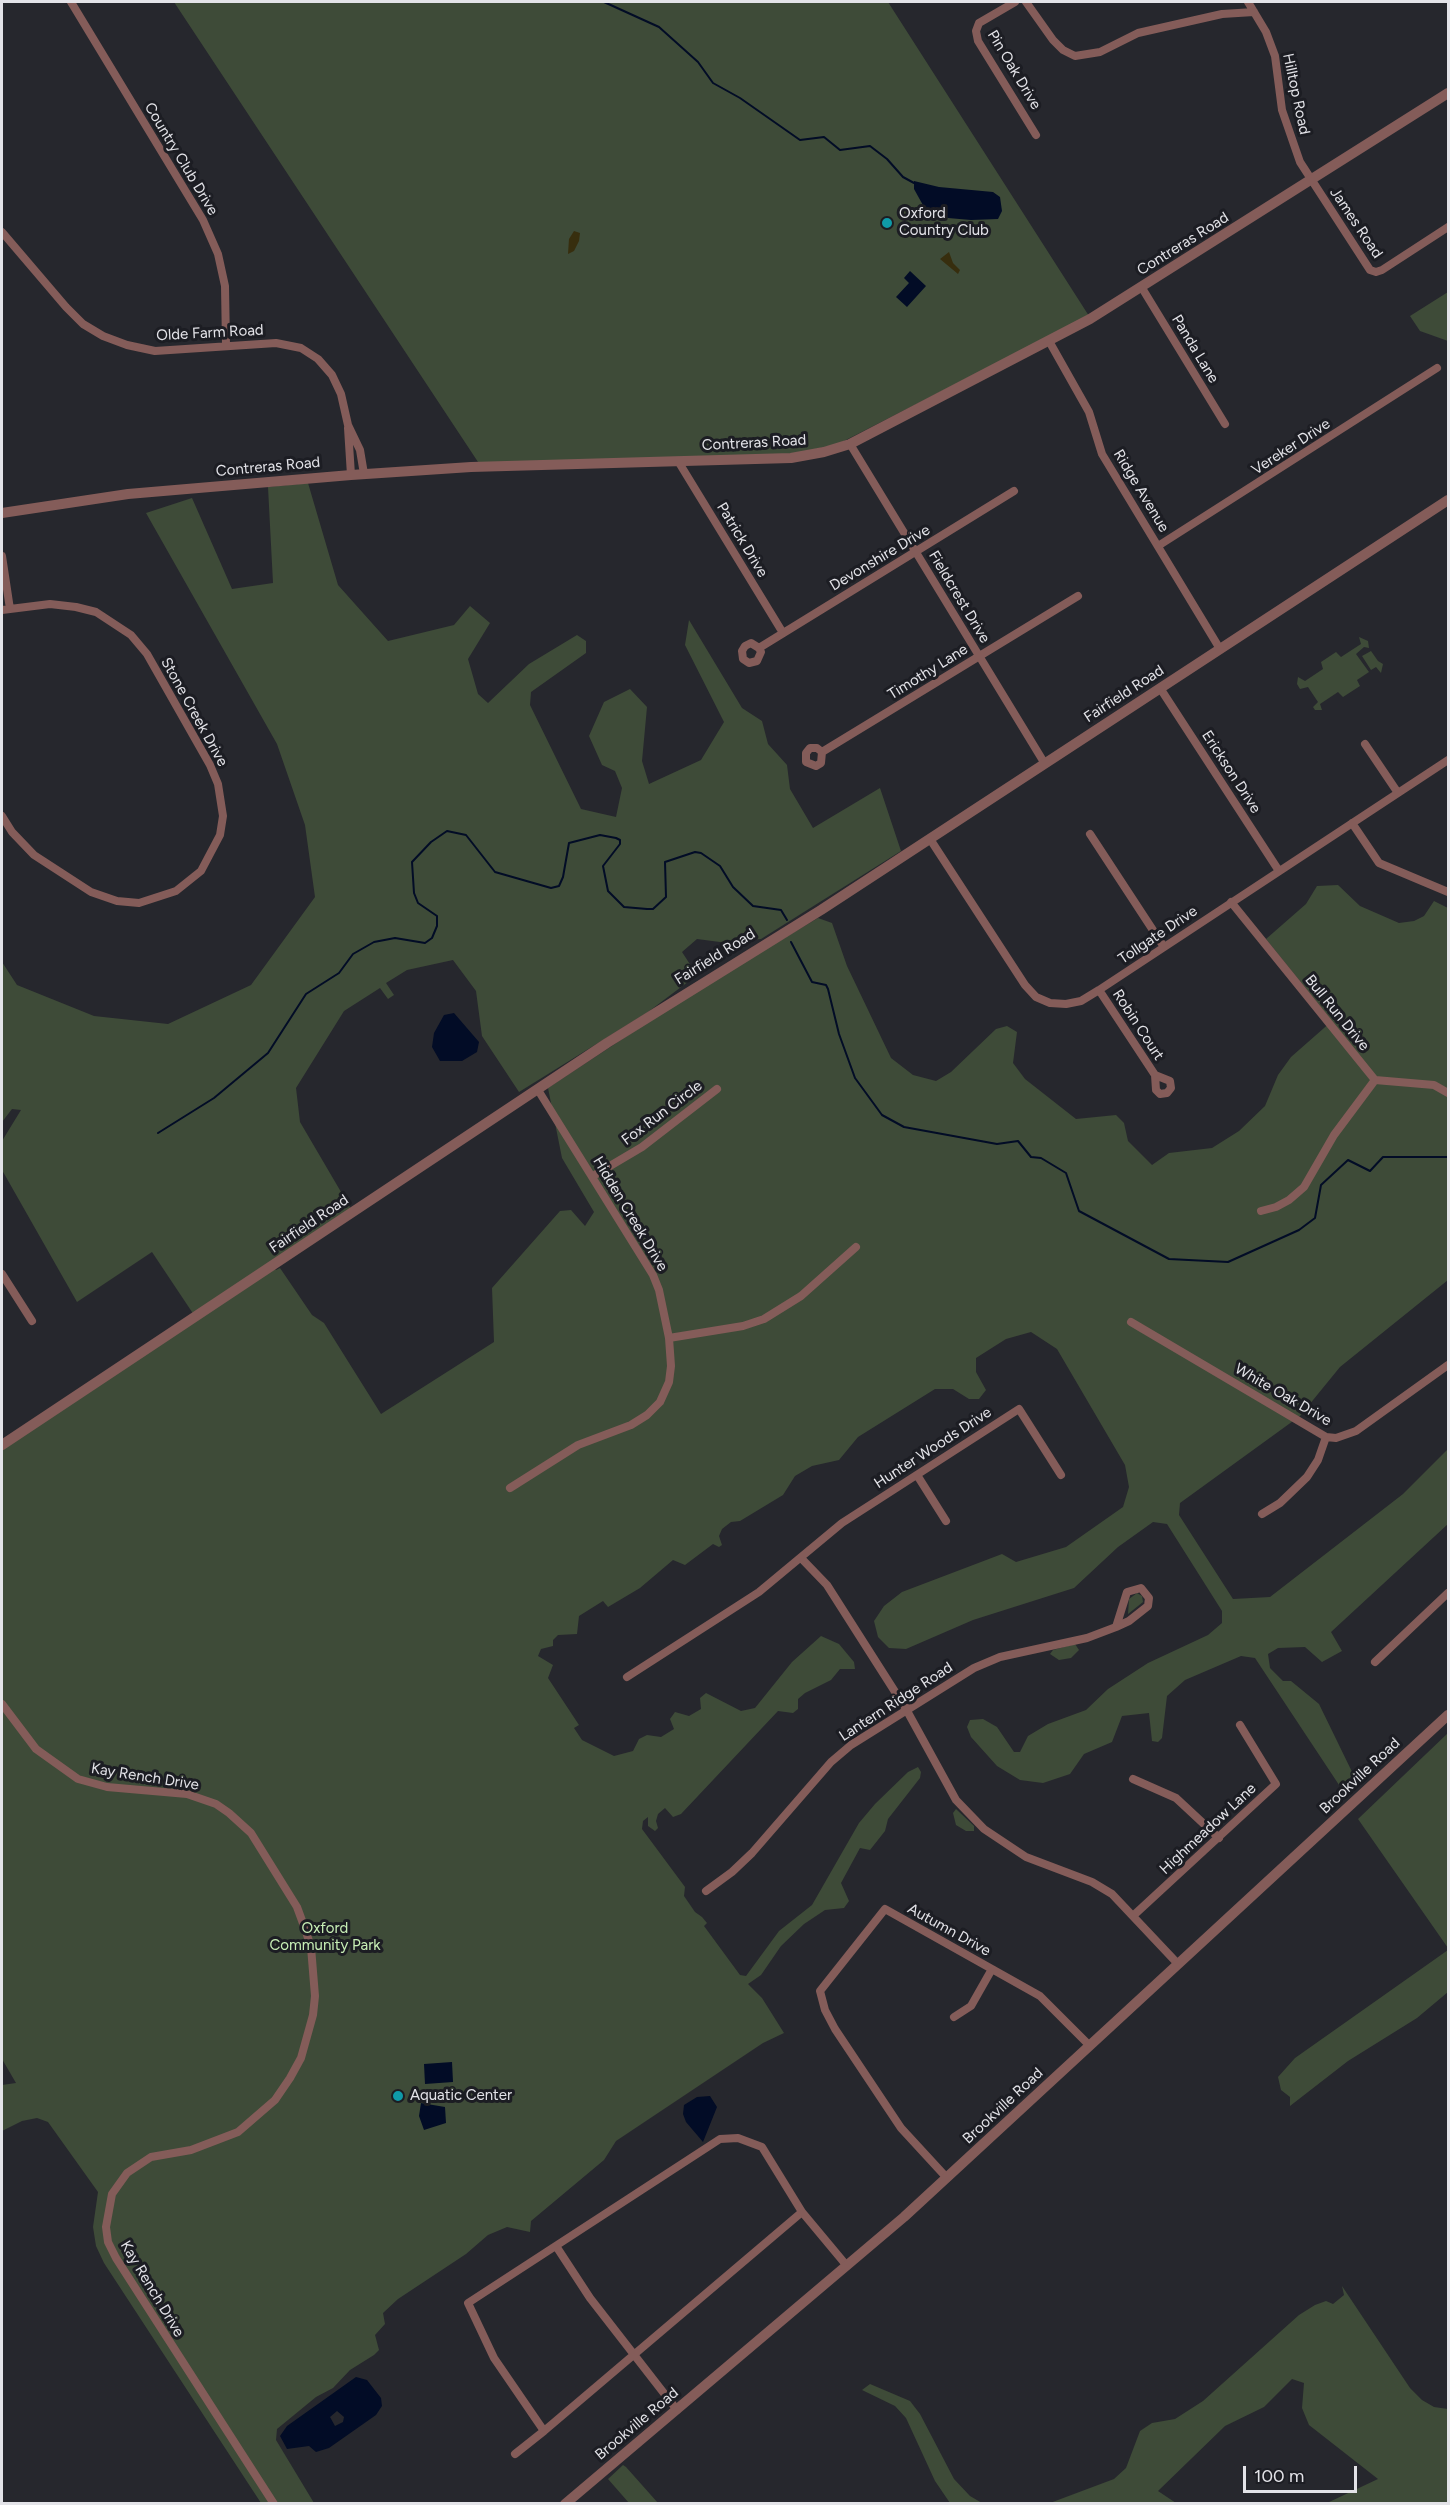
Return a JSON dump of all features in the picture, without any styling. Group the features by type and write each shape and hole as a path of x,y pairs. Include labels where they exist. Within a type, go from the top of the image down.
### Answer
{"street":[{"name":"Country Club Drive","path":"70,2 204,220 218,254 225,286 226,345"},
{"name":"Pin Oak Drive","path":"1015,2 979,23 976,31 978,41 1036,135"},
{"path":"1026,2 1053,40 1063,50 1075,56 1100,52 1138,33 1222,14 1254,12"},
{"name":"Hilltop Road","path":"1248,2 1266,32 1275,56 1282,110 1290,137 1311,181"},
{"name":"Contreras Road","path":"2,513 128,494 351,475 471,467 790,458 850,444 1049,341 1142,288 1449,93"},
{"name":"James Road","path":"1311,181 1367,266 1376,272 1449,227"},
{"name":"Olde Farm Road","path":"2,232 66,307 83,324 103,336 127,345 155,351 276,343 301,348 318,359 332,375 341,394 348,424 351,475"},
{"name":"Panda Lane","path":"1142,288 1225,424"},
{"name":"Ridge Avenue","path":"1049,341 1089,412 1102,454 1220,649"},
{"name":"Vereker Drive","path":"1158,546 1437,368"},
{"name":"Olde Farm Road","path":"348,424 360,450 364,474"},
{"name":"Fieldcrest Drive","path":"850,444 1045,764"},
{"name":"Patrick Drive","path":"678,461 783,633"},
{"name":"Devonshire Drive","path":"759,648 1014,491"},
{"name":"Fairfield Road","path":"2,1445 743,956 811,916 1449,500"},
{"name":"Stone Creek Drive","path":"2,555 6,609 50,604 76,607 96,612 131,635 147,654 210,765 218,784 223,816 220,835 212,855 196,877 176,891 139,903 117,901 91,892 34,855 12,832 2,816"},
{"name":"Timothy Lane","path":"822,752 1078,596"},
{"name":"Erickson Drive","path":"1160,688 1279,871"},
{"path":"1365,744 1398,793"},
{"name":"Tollgate Drive","path":"930,839 1024,985 1036,997 1050,1003 1066,1004 1081,1001 1099,990 1449,760"},
{"path":"1352,824 1379,863 1449,892"},
{"path":"1090,834 1164,947"},
{"name":"Bull Run Drive","path":"1231,902 1375,1080"},
{"name":"Robin Court","path":"1099,990 1155,1075"},
{"path":"1260,1211 1282,1204 1304,1187 1334,1135 1375,1080 1434,1085 1449,1092"},
{"name":"Fox Run Circle","path":"593,1176 651,1141 717,1089"},
{"name":"Hidden Creek Drive","path":"510,1488 578,1445 632,1425 647,1415 660,1402 669,1382 669,1338 659,1290 653,1275 538,1090"},
{"path":"669,1338 743,1326 764,1319 801,1296 856,1247"},
{"path":"2,1274 32,1321"},
{"name":"White Oak Drive","path":"1131,1323 1326,1437 1336,1438 1356,1431 1449,1365"},
{"name":"Hunter Woods Drive","path":"627,1677 759,1592 842,1523 1019,1409 1061,1475"},
{"path":"1262,1515 1280,1503 1306,1477 1318,1460 1326,1437"},
{"path":"916,1475 946,1521"},
{"path":"801,1558 827,1585 906,1709 956,1800 984,1829 1026,1857 1092,1882 1112,1894 1178,1964"},
{"name":"Lantern Ridge Road","path":"706,1891 732,1872 752,1853 831,1762 851,1745 974,1668 1000,1657 1087,1638 1116,1627 1148,1606 1149,1598 1141,1588 1127,1592 1116,1627"},
{"path":"1375,1662 1449,1593"},
{"name":"Kay Rench Drive","path":"2,1704 36,1749 78,1779 107,1787 187,1794 216,1804 229,1813 251,1833 297,1907 304,1926 311,1947 315,1996 313,2015 301,2058 290,2078 275,2100 238,2132 191,2150 151,2157 127,2173 109,2203 105,2227 116,2258 274,2504"},
{"name":"Brookville Road","path":"565,2504 847,2266 947,2178 1449,1715"},
{"name":"Highmeadow Lane","path":"1134,1916 1276,1784 1240,1725"},
{"path":"1133,1779 1176,1798 1219,1838"},
{"name":"Autumn Drive","path":"947,2178 901,2128 836,2030 825,2010 819,1990 885,1909 1040,1996 1090,2046"},
{"path":"954,2017 970,2006 992,1969"},
{"path":"544,2431 494,2358 468,2303 720,2139 738,2138 762,2147 802,2212 847,2266"},
{"path":"515,2454 802,2212"},
{"path":"556,2246 590,2298 677,2410"}],"green space":[{"path":"174,2 888,2 1089,316 838,444 794,454 480,465"},
{"path":"1448,292 1448,341 1420,331 1410,316"},
{"path":"308,483 338,585 388,641 454,625 470,606 490,623 468,659 478,694 488,703 529,664 577,635 586,641 586,653 531,692 530,705 581,809 616,817 622,788 615,771 602,765 589,736 604,702 630,689 647,707 642,761 649,784 701,760 724,722 685,645 689,620 742,708 762,721 768,744 787,765 790,789 813,828 880,788 901,851 761,939 720,942 697,939 682,952 697,975 648,1012 519,1092 482,1036 476,991 453,960 407,970 386,983 394,995 388,999 380,988 344,1011 296,1088 300,1122 351,1209 194,1315 152,1252 77,1302 2,1170 2,1141 21,1110 12,1109 2,1122 2,962 17,985 94,1016 168,1024 251,985 315,897 305,825 277,744 146,513 192,498 232,589 273,583 268,487"},
{"path":"1359,637 1368,641 1369,648 1364,647 1356,654 1369,672 1357,680 1360,686 1343,697 1338,692 1320,704 1322,710 1315,710 1313,707 1318,702 1308,687 1300,689 1297,684 1298,677 1305,681 1323,669 1321,662 1336,652 1341,657 1361,644"},
{"path":"1371,651 1383,664 1381,673 1376,667 1371,670 1362,656"},
{"name":"Oxford Community Park","path":"1338,885 1360,906 1399,923 1414,921 1424,916 1434,901 1448,908 1448,1280 1340,1367 1300,1416 1180,1503 1179,1515 1233,1599 1270,1597 1403,1494 1448,1449 1448,1524 1331,1632 1342,1651 1322,1662 1305,1647 1278,1648 1268,1654 1270,1668 1283,1681 1291,1681 1319,1704 1356,1780 1355,1785 1343,1791 1255,1658 1241,1656 1185,1680 1167,1696 1162,1738 1158,1742 1152,1741 1149,1713 1122,1716 1112,1742 1084,1754 1070,1774 1043,1783 1020,1780 997,1766 971,1737 967,1727 970,1720 983,1719 997,1727 1014,1752 1020,1752 1028,1736 1048,1724 1086,1710 1108,1689 1148,1663 1208,1635 1222,1623 1222,1611 1167,1524 1153,1522 1118,1547 1074,1588 973,1620 906,1649 889,1648 878,1637 874,1621 884,1606 902,1592 1002,1554 1016,1562 1066,1547 1123,1507 1129,1487 1125,1465 1057,1349 1031,1332 1006,1339 976,1358 976,1372 986,1390 979,1399 969,1399 953,1389 935,1389 858,1437 839,1460 812,1466 795,1476 783,1495 740,1521 731,1522 722,1529 719,1536 722,1545 719,1547 713,1544 685,1565 673,1560 640,1588 608,1607 603,1601 579,1616 577,1634 558,1635 553,1640 553,1646 541,1649 538,1656 553,1665 548,1678 579,1725 574,1728 582,1740 614,1756 633,1751 639,1739 647,1735 661,1737 674,1729 670,1719 675,1712 689,1716 701,1709 700,1698 706,1693 741,1711 755,1708 792,1662 821,1636 839,1644 854,1662 855,1669 840,1669 831,1680 805,1693 798,1699 798,1709 793,1713 778,1711 681,1814 673,1817 665,1808 658,1814 656,1821 658,1828 655,1831 648,1826 648,1817 643,1821 642,1829 685,1887 684,1896 695,1912 707,1923 704,1926 740,1975 746,1976 779,1931 812,1905 859,1823 875,1804 908,1772 918,1767 921,1772 920,1778 888,1819 885,1831 870,1850 860,1848 841,1883 849,1901 844,1908 825,1910 804,1924 781,1946 761,1975 748,1984 762,1998 784,2033 763,2043 616,2141 604,2160 531,2221 530,2232 507,2227 488,2235 466,2254 398,2299 383,2313 385,2324 375,2335 379,2350 350,2370 333,2388 316,2397 277,2429 276,2440 314,2503 261,2503 104,2263 96,2246 93,2227 98,2192 48,2122 37,2118 22,2121 2,2131 2,2085 16,2083 2,2059 2,1445 273,1267 276,1270 280,1268 312,1315 324,1323 381,1414 494,1342 492,1288 560,1211 571,1210 585,1226 594,1212 562,1158 548,1088 700,988 818,918 832,923 847,966 891,1058 913,1075 936,1081 951,1072 996,1029 1007,1026 1017,1032 1013,1063 1025,1079 1076,1119 1116,1115 1124,1123 1128,1141 1152,1165 1169,1153 1212,1148 1239,1131 1265,1106 1278,1075 1291,1057 1332,1021 1266,939 1306,904 1317,886"},
{"path":"1137,1593 1142,1596 1143,1602 1128,1614 1129,1599"},
{"path":"1075,1644 1079,1650 1071,1658 1059,1660 1050,1654 1053,1650"},
{"path":"1448,1733 1448,1948 1358,1819"},
{"path":"956,1809 974,1826 974,1831 966,1831 956,1825 953,1813"},
{"path":"1448,1950 1448,1992 1417,2018 1348,2061 1290,2106 1290,2097 1281,2090 1278,2077 1295,2058"},
{"path":"1342,2286 1410,2388 1422,2400 1434,2407 1448,2409 1448,2503 1327,2503 1378,2479 1309,2425 1302,2408 1304,2383 1292,2379 1264,2407 1225,2426 1158,2491 1176,2503 1050,2503 1114,2479 1126,2468 1140,2431 1152,2423 1175,2419 1203,2401 1299,2315 1326,2301 1333,2304 1344,2295"},
{"path":"870,2384 910,2401 920,2414 954,2479 970,2496 982,2503 950,2503 935,2481 906,2418 895,2406 862,2390"},
{"path":"623,2465 658,2503 629,2503 608,2479"}],"sand":[{"path":"574,231 580,233 579,241 574,251 568,254 569,239"},
{"path":"949,252 953,263 960,270 958,274 940,259"}],"water":[{"path":"914,181 939,187 993,192 1000,197 1002,211 998,219 948,218 924,207 914,189"},
{"path":"910,271 926,286 907,307 896,297 909,283 904,278"},
{"path":"454,1013 479,1042 477,1052 462,1061 440,1061 432,1047 434,1033 444,1015"},
{"path":"452,2062 453,2082 425,2084 424,2064"},
{"path":"710,2096 717,2107 703,2142 686,2122 683,2114 684,2105 697,2097"},
{"path":"421,2103 445,2107 446,2123 424,2130 419,2116"},
{"path":"356,2377 367,2380 381,2398 382,2406 376,2415 329,2448 316,2452 309,2446 287,2449 280,2436 287,2426","holes":["337,2411 344,2417 343,2422 335,2426 330,2417"]}],"waterway":[{"path":"604,2 659,27 698,62 713,83 740,98 800,140 824,137 840,150 870,146 887,159 903,177 914,183"},
{"path":"158,1133 214,1098 268,1053 306,994 339,973 353,954 374,942 395,938 425,943 432,938 437,926 437,916 418,903 414,893 412,862 431,842 447,831 466,835 495,872 551,888 559,886 563,877 569,843 600,835 616,838 620,840 620,844 603,866 608,891 624,907 647,909 653,909 666,897 665,862 695,852 701,853 720,866 733,887 753,906 781,910 787,920"},
{"path":"791,942 812,982 826,985 839,1034 855,1078 882,1115 904,1127 997,1144 1018,1141 1031,1157 1041,1158 1066,1173 1079,1211 1169,1259 1228,1262 1299,1230 1315,1218 1321,1185 1348,1160 1370,1171 1383,1157 1448,1157"}],"place":[{"name":"Oxford Country Club","path":"887,223"},
{"name":"Aquatic Center","path":"398,2096"}]}
